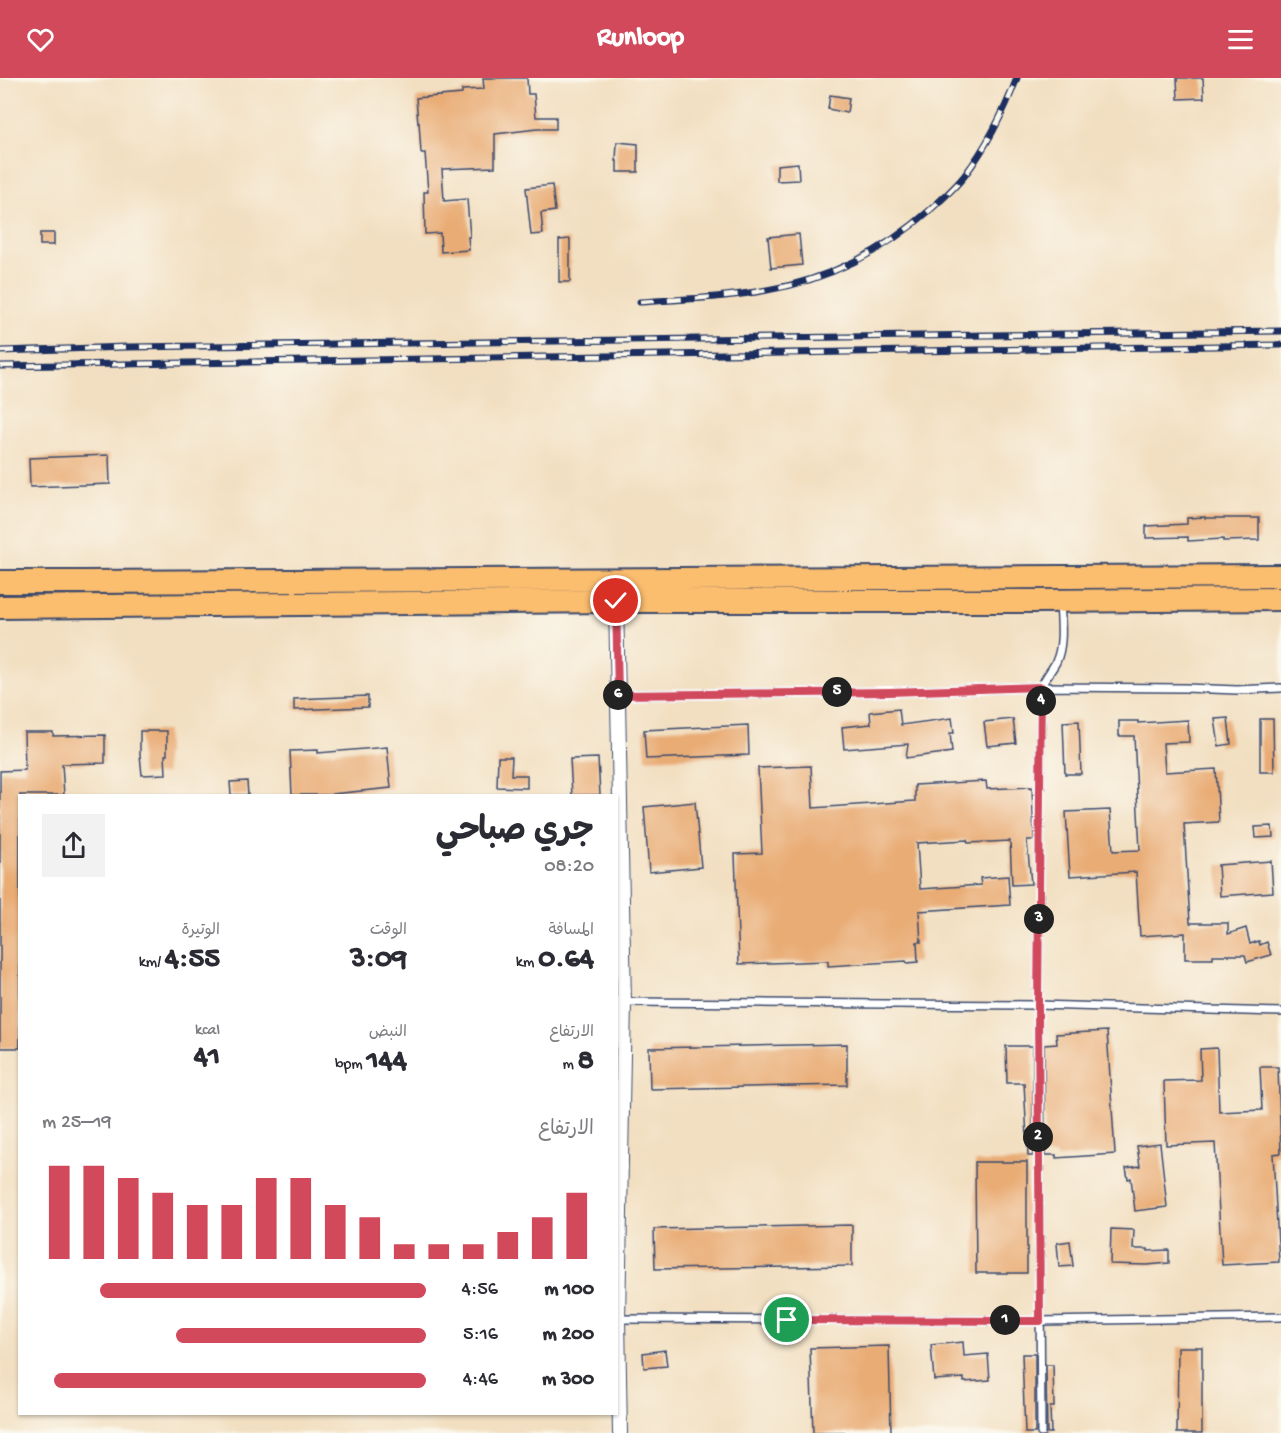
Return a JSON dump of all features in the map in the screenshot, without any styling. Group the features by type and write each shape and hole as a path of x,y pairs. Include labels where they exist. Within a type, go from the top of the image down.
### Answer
{"highway":[{"path":"0,582 1281,576"},
{"path":"0,607 616,601 1281,599"}],"street":[{"path":"616,601 624,1002 618,1319 620,1433"}],"lane":[{"path":"1041,1433 1038,1005 1041,687 1056,660 1060,643 1060,601"},
{"path":"618,695 879,692 1041,687 1237,690 1281,688"},
{"path":"624,1002 1038,1005 1281,1012"},
{"path":"618,1319 1040,1321 1281,1317"}],"building":[{"path":"483,78 527,78 528,94 534,94 536,117 556,117 556,129 495,134 495,167 442,169 444,201 467,199 470,237 468,237 469,250 441,252 440,233 425,234 424,192 428,192 425,153 421,153 416,98 462,94 462,90 484,89"},
{"path":"1177,78 1203,78 1204,98 1178,99"},
{"path":"830,95 849,98 847,113 828,109"},
{"path":"617,142 638,144 638,172 617,172"},
{"path":"798,163 799,180 777,181 777,165"},
{"path":"552,185 555,211 541,213 543,234 531,235 526,188"},
{"path":"40,233 54,233 54,245 40,245"},
{"path":"799,234 802,265 771,268 768,237"},
{"path":"570,239 570,282 559,282 559,240"},
{"path":"109,455 110,484 30,487 29,458"},
{"path":"1187,518 1259,518 1259,540 1188,541 1188,537 1146,538 1146,526 1187,524"},
{"path":"368,696 368,707 294,710 294,699"},
{"path":"899,709 901,725 952,718 954,733 950,733 952,752 906,758 908,744 844,749 842,727 871,724 870,712"},
{"path":"1228,718 1231,744 1219,746 1215,719"},
{"path":"1013,719 1016,743 987,746 984,722"},
{"path":"1260,719 1273,719 1274,772 1260,772"},
{"path":"1188,720 1189,742 1163,743 1165,772 1216,769 1219,822 1184,824 1190,923 1228,923 1228,934 1246,928 1250,944 1259,941 1260,945 1267,942 1271,955 1247,962 1245,955 1213,955 1213,959 1185,959 1185,933 1140,936 1136,872 1070,876 1066,812 1110,810 1113,851 1140,850 1134,736 1119,736 1119,721 1138,721 1138,723"},
{"path":"1079,721 1081,774 1065,774 1063,722"},
{"path":"748,725 749,755 646,759 644,730"},
{"path":"140,731 167,731 166,774 142,775"},
{"path":"24,732 53,732 53,736 105,735 105,763 62,764 64,794 18,794 18,1048 0,1048 0,771 25,770"},
{"path":"387,747 391,788 332,794 292,794 290,751 318,750 318,753"},
{"path":"498,757 512,757 511,775 527,775 527,788 497,787"},
{"path":"598,758 600,794 572,794 570,759"},
{"path":"811,766 813,808 915,801 915,785 986,781 987,789 1032,787 1034,840 1027,840 1031,884 1012,885 1010,841 968,843 967,840 917,843 920,889 981,885 980,878 1008,876 1010,905 919,911 921,942 917,942 918,962 828,966 828,961 739,964 735,854 762,853 758,768"},
{"path":"247,781 248,794 231,794 230,782"},
{"path":"695,802 701,867 649,872 644,807"},
{"path":"1272,826 1273,837 1256,838 1255,827"},
{"path":"1271,861 1273,892 1220,896 1218,865"},
{"path":"1107,1031 1115,1154 1056,1158 1056,1155 1045,1155 1044,1045 1057,1044 1056,1034"},
{"path":"847,1044 847,1085 650,1089 649,1048"},
{"path":"1006,1046 1033,1046 1033,1156 1028,1156 1024,1083 1007,1083"},
{"path":"1217,1048 1219,1112 1262,1110 1260,1067 1278,1067 1281,1153 1273,1154 1279,1262 1222,1265 1215,1143 1166,1145 1164,1081 1201,1080 1200,1049"},
{"path":"1160,1143 1167,1207 1135,1211 1131,1178 1128,1179 1126,1168 1140,1166 1137,1146"},
{"path":"975,1162 1027,1162 1027,1273 976,1273"},
{"path":"852,1225 852,1266 655,1269 654,1229"},
{"path":"1111,1229 1134,1230 1133,1249 1169,1250 1169,1263 1110,1264"},
{"path":"1070,1241 1073,1266 1059,1267 1057,1243"},
{"path":"963,1342 964,1356 988,1354 990,1380 964,1382 964,1378 934,1380 931,1345"},
{"path":"889,1346 891,1433 813,1433 810,1348"},
{"path":"1178,1347 1202,1347 1202,1433 1177,1433"},
{"path":"665,1350 667,1366 644,1368 643,1353"},
{"path":"1022,1354 1035,1354 1035,1433 1025,1433"},
{"path":"1046,1365 1053,1365 1054,1407 1050,1407 1051,1433 1047,1433"}],"railway":[{"path":"640,302 735,295 790,285 833,271 874,251 912,225 961,180 981,152 1017,78"},
{"path":"0,351 128,347 1281,331"},
{"path":"0,366 1281,345"}],"route":[{"path":"616,601 618,695 890,692 1041,687 1038,1005 1040,1321 787,1320"}]}
